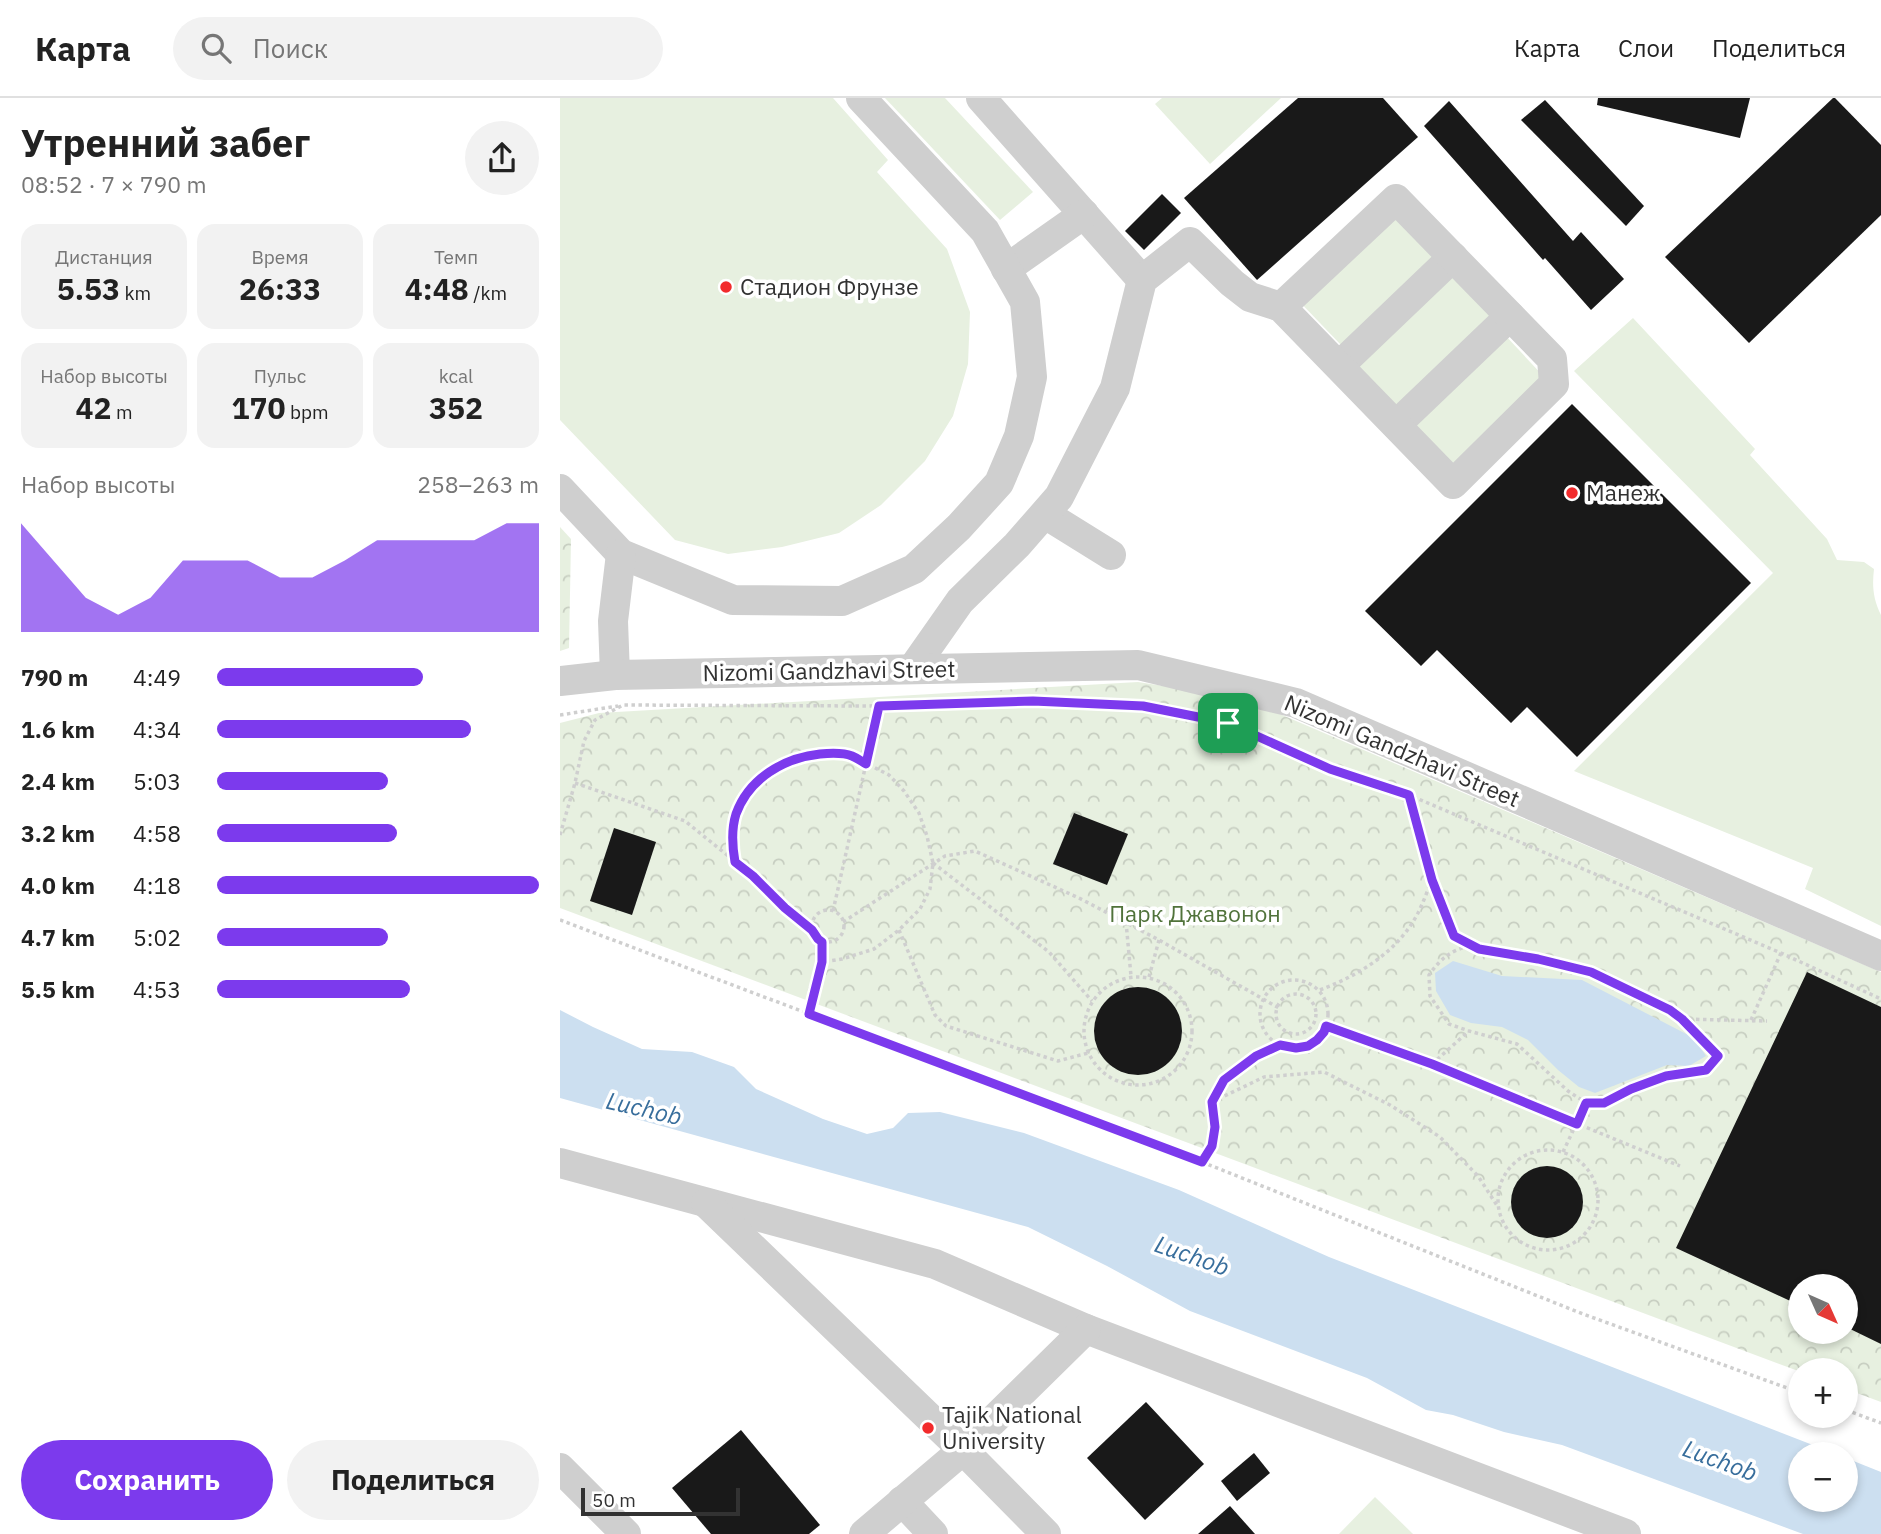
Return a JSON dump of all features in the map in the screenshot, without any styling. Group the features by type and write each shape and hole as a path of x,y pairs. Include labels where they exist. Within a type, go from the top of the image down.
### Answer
{"street":[{"path":"560,489 621,554 733,600 842,601 914,569 959,527 999,483 1018,436 1032,377 1025,302 985,231 861,98"},
{"path":"981,98 1142,280"},
{"path":"913,668 960,601 1017,545 1059,497 1115,388 1142,280 1191,242 1231,283 1250,297 1281,307 1453,484 1554,384 1552,359 1396,199 1281,307"},
{"path":"1006,268 1084,214"},
{"path":"1339,366 1453,257"},
{"path":"1396,425 1510,316"},
{"path":"1045,514 1111,555"},
{"path":"560,705 587,678 613,621 621,554"},
{"name":"Nizomi Gandzhavi Street","path":"587,678 913,668 929,670 1138,665 1296,702 1881,956"},
{"path":"560,1163 935,1264 1086,1329 1626,1534"},
{"path":"703,1201 963,1450 1046,1534"},
{"path":"864,1534 963,1450 1086,1329"},
{"path":"560,1468 626,1534"},
{"path":"902,1501 933,1534"}],"path":[{"path":"560,715 624,705 879,706 1033,701 1143,706 1228,723 1330,769 1409,795 1781,953 1881,999"},
{"path":"560,835 584,741 595,720 624,705"},
{"path":"833,911 879,706"},
{"path":"735,862 731,839 736,813 751,787 771,769 804,755 834,752 850,755 889,775 904,791 919,813 926,836 933,863 930,889 920,909 874,949 822,962"},
{"path":"575,783 685,821 753,876 822,942 828,943 837,939 843,931 843,922 841,917 828,910 817,914 812,930"},
{"path":"1409,795 1432,880 1454,936 1472,945 1479,949 1591,972 1670,1010 1718,1056 1706,1070 1666,1076 1604,1103 1586,1103 1568,1091 1517,1044 1449,1024 1430,996 1429,975 1442,958 1472,945"},
{"path":"843,922 945,856 975,850 1126,922 1279,1008"},
{"path":"933,863 1049,952 1093,1001"},
{"path":"1320,990 1363,971 1393,948 1417,915 1432,880"},
{"path":"560,920 1202,1162 1583,1314 1788,1388"},
{"path":"1126,922 1131,977"},
{"path":"899,930 935,1015 946,1026 1058,1061 1088,1053"},
{"path":"1149,977 1159,940"},
{"path":"809,1014 822,962 822,942"},
{"path":"1751,1020 1781,953"},
{"path":"1131,977 1149,977 1166,984 1180,996 1189,1012 1192,1029 1189,1047 1181,1063 1168,1076 1152,1083 1134,1085 1117,1081 1102,1072 1091,1059 1084,1042 1084,1024 1093,1001 1114,982 1131,977"},
{"path":"1301,980 1320,990 1329,1010 1324,1032 1317,1040 1308,1046 1296,1048 1273,1042 1265,1033 1260,1010 1262,999 1270,989 1279,983 1301,980"},
{"path":"1291,995 1304,996 1316,1009 1314,1022 1305,1032 1292,1033 1281,1027 1277,1014 1279,1008 1281,1002 1291,995"},
{"path":"1682,1019 1767,1021"},
{"path":"1326,1026 1432,1064 1680,1166"},
{"path":"1432,1064 1469,1031"},
{"path":"1202,1162 1212,1146 1215,1127 1212,1102 1224,1080 1256,1056 1280,1045"},
{"path":"1212,1102 1264,1077 1324,1072 1390,1105 1440,1138 1478,1176 1512,1236 1525,1245 1540,1250 1556,1250 1572,1244 1584,1235 1593,1222 1598,1205 1597,1188 1590,1172 1578,1160 1563,1152 1546,1150 1529,1153 1514,1162 1504,1175 1498,1192 1498,1208"},
{"path":"1563,1152 1586,1103"},
{"path":"1858,1414 1881,1423"}],"green space":[{"path":"560,98 833,98 888,160 877,172 947,249 970,312 968,364 953,416 925,461 881,505 839,533 782,547 728,554 675,540 560,420"},
{"path":"885,98 945,98 1033,192 1000,220"},
{"path":"1162,98 1281,98 1210,164 1155,104"},
{"path":"1391,207 1437,257 1343,347 1296,298"},
{"path":"1452,274 1493,318 1396,409 1355,366"},
{"path":"1633,318 1755,449 1750,455 1827,539 1837,560 1864,562 1874,569 1874,592 1881,615 1881,926 1805,889 1813,868 1574,771 1773,573 1574,371"},
{"path":"1504,334 1546,379 1453,469 1411,423"},
{"path":"560,527 571,539 569,648 560,651"},
{"name":"Парк Джавонон","path":"1138,682 1196,691 1261,706 1881,972 1881,1402 1858,1393 1858,1358 1788,1358 1788,1367 560,908 560,723 599,713"},
{"path":"1375,1497 1413,1534 1339,1534"}],"water":[{"path":"1453,961 1502,976 1582,980 1694,1038 1706,1056 1689,1066 1667,1065 1595,1093 1579,1087 1528,1040 1502,1027 1471,1023 1450,1015 1436,991 1435,973"},
{"name":"Luchob","path":"560,1010 642,1049 692,1052 734,1067 756,1089 823,1119 867,1134 893,1128 908,1113 940,1112 1024,1133 1179,1190 1329,1257 1805,1442 1788,1442 1788,1512 1858,1512 1858,1463 1881,1472 1881,1534 1803,1534 1562,1445 1426,1410 1367,1378 1190,1311 1028,1227 560,1098"}],"building":[{"path":"1298,98 1383,98 1418,137 1257,280 1184,198"},
{"path":"1598,98 1750,98 1740,138 1597,105"},
{"path":"1833,98 1881,145 1881,215 1749,343 1665,257"},
{"path":"1545,100 1644,206 1626,226 1521,120"},
{"path":"1449,101 1573,241 1581,232 1624,279 1591,310 1424,126"},
{"path":"1162,194 1181,213 1144,250 1125,231"},
{"name":"Манеж","path":"1572,404 1751,583 1577,757 1527,707 1511,723 1437,650 1421,666 1365,611"},
{"path":"1074,813 1128,834 1107,885 1053,864"},
{"path":"614,828 656,842 632,915 590,901"},
{"path":"1807,972 1881,1007 1881,1344 1858,1333 1858,1274 1788,1274 1788,1300 1676,1248"},
{"path":"1138,987 1155,990 1169,1000 1179,1014 1182,1031 1179,1048 1169,1062 1155,1072 1138,1075 1121,1072 1107,1062 1097,1048 1094,1031 1097,1014 1107,1000 1121,990"},
{"path":"1547,1166 1567,1172 1577,1182 1583,1202 1577,1222 1567,1232 1547,1238 1527,1232 1517,1222 1511,1202 1517,1182 1527,1172"},
{"path":"1146,1402 1204,1464 1145,1520 1087,1458"},
{"path":"741,1430 820,1525 809,1534 711,1534 672,1488"},
{"path":"1254,1453 1270,1473 1237,1501 1221,1481"},
{"path":"1230,1506 1255,1534 1198,1534"}],"place":[{"name":"Стадион Фрунзе","path":"726,287"},
{"name":"Манеж","path":"1572,493"},
{"name":"Tajik National University","path":"928,1428"}],"route":[{"path":"1033,701 1143,706 1228,723 1330,769 1409,795 1432,880 1454,936 1479,949 1591,972 1670,1010 1718,1056 1706,1070 1666,1076 1604,1103 1586,1103 1577,1124 1432,1064 1326,1026 1317,1040 1308,1046 1296,1048 1280,1045 1256,1056 1224,1080 1212,1102 1215,1127 1212,1146 1202,1162 809,1014 822,962 822,942 735,862 731,839 736,813 751,787 771,769 804,755 834,752 850,755 866,764 879,706 1033,701"}]}
